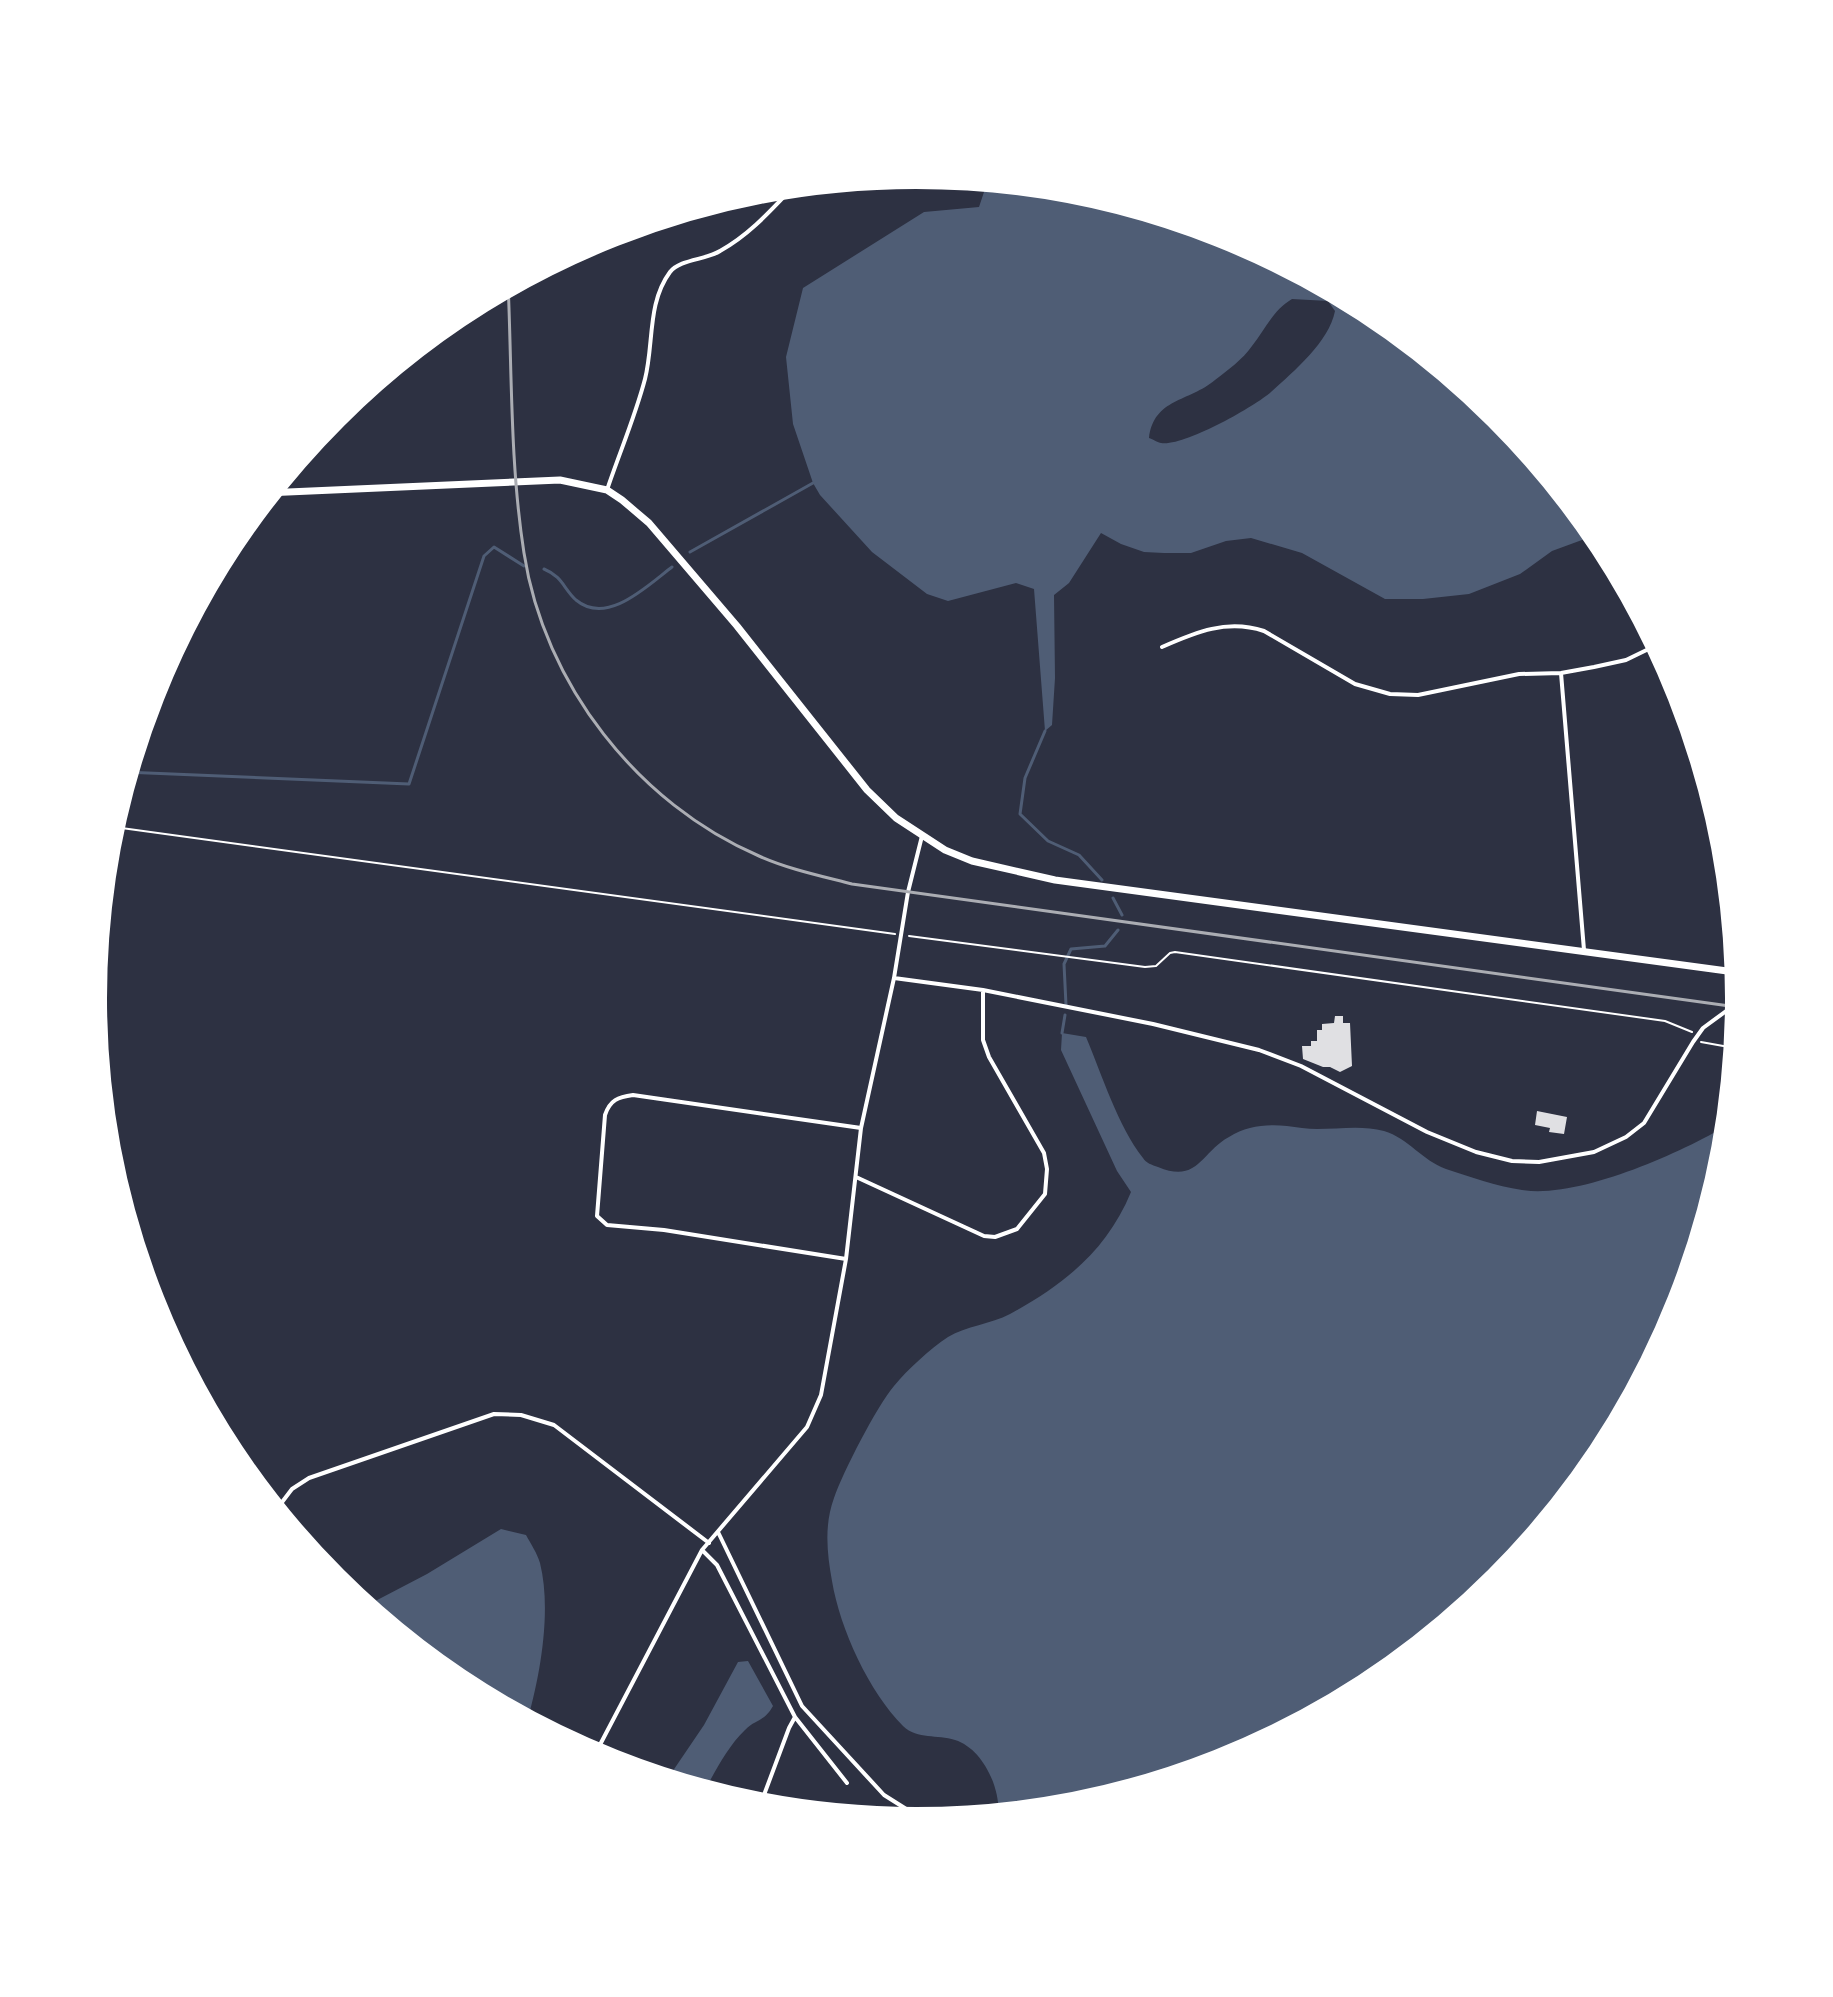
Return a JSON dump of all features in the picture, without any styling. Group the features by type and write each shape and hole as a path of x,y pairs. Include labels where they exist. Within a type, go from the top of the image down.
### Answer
{"main road":[{"path":"279,492 560,480 607,490 649,523 737,626 867,790 896,818 922,836 972,861 1043,878 1730,971"}],"street":[{"path":"607,490 646,378 656,300 670,271 678,265 712,256 731,245 748,233 785,195"},
{"path":"1162,647 1208,629 1229,625 1249,626 1293,647 1355,684 1390,694 1418,695 1519,674 1561,673 1626,660 1651,648"},
{"path":"1561,673 1584,952"},
{"path":"598,1748 702,1550 807,1427 824,1383 846,1259 861,1128 922,836"},
{"path":"894,978 983,990 1153,1024 1259,1050 1301,1066 1427,1132 1476,1152 1512,1161 1565,1159 1594,1152 1626,1137 1644,1123 1703,1028 1731,1008"},
{"path":"856,1177 984,1236 995,1237 1017,1229 1045,1194 1047,1169 1044,1153 989,1057 983,1040 983,990"},
{"path":"846,1259 664,1230 607,1225 597,1216 605,1115 616,1098 633,1095 861,1128"},
{"path":"279,1506 292,1489 309,1478 479,1419 507,1414 554,1425 709,1543"},
{"path":"718,1532 802,1706 884,1795 913,1813"},
{"path":"702,1550 717,1565 795,1717 847,1783"},
{"path":"763,1798 795,1717"}],"path":[{"path":"121,828 1050,955 1156,966 1175,952 1665,1021 1685,1027 1707,1045 1729,1048"}],"water":[{"path":"986,187 1023,191 1127,212 1178,227 1277,268 1369,321 1454,386 1529,461 1588,538 1552,551 1520,574 1469,594 1385,599 1302,553 1251,538 1226,541 1191,553 1164,553 1144,552 1101,533 1069,583 1054,595 1052,725 1045,731 1034,589 1016,583 948,601 927,594 872,552 820,495 793,424 786,357 803,288 924,212 979,207","holes":["1292,299 1328,301 1335,311 1318,345 1290,375 1250,407 1185,439 1161,443 1149,438 1152,425 1165,408 1205,387 1235,364 1274,314"]},
{"path":"1062,1033 1086,1037 1111,1100 1134,1145 1147,1163 1171,1171 1191,1169 1220,1143 1250,1128 1272,1125 1313,1129 1367,1128 1393,1134 1446,1169 1503,1186 1546,1191 1630,1171 1720,1129 1703,1209 1688,1260 1647,1359 1622,1406 1594,1451 1529,1536 1454,1611 1369,1676 1324,1704 1228,1751 1127,1785 1075,1797 998,1808 994,1784 975,1752 955,1740 909,1730 879,1696 858,1659 842,1619 827,1540 831,1508 845,1472 887,1395 912,1366 948,1337 1010,1314 1066,1278 1097,1248 1121,1213 1131,1192 1117,1171 1061,1050"},
{"path":"501,1529 526,1535 539,1559 545,1602 543,1644 529,1715 464,1676 371,1603"},
{"path":"748,1661 773,1706 770,1711 738,1737 707,1785 670,1775 704,1725 738,1662"}],"building":[{"path":"1335,1016 1343,1016 1343,1023 1350,1023 1352,1066 1340,1072 1303,1059 1302,1046 1311,1046 1311,1041 1317,1041 1317,1030 1322,1030 1322,1024 1334,1023"},
{"path":"1537,1111 1567,1117 1564,1134 1549,1132 1550,1128 1535,1125"}],"waterway":[{"path":"690,552 813,483"},
{"path":"135,772 409,784 484,556 494,547 524,566"},
{"path":"544,569 559,579 576,600 588,607 601,608 613,606 639,593 672,567"},
{"path":"1045,731 1025,778 1020,814 1048,841 1079,855 1102,880"},
{"path":"1113,898 1122,915"},
{"path":"1066,1005 1064,964 1071,949 1105,946 1118,930"},
{"path":"1062,1033 1065,1015"}],"railway":[{"path":"508,293 519,519 535,601 552,648 575,693 604,734 637,772 674,805 715,833 770,861 852,884 1731,1006"}]}
